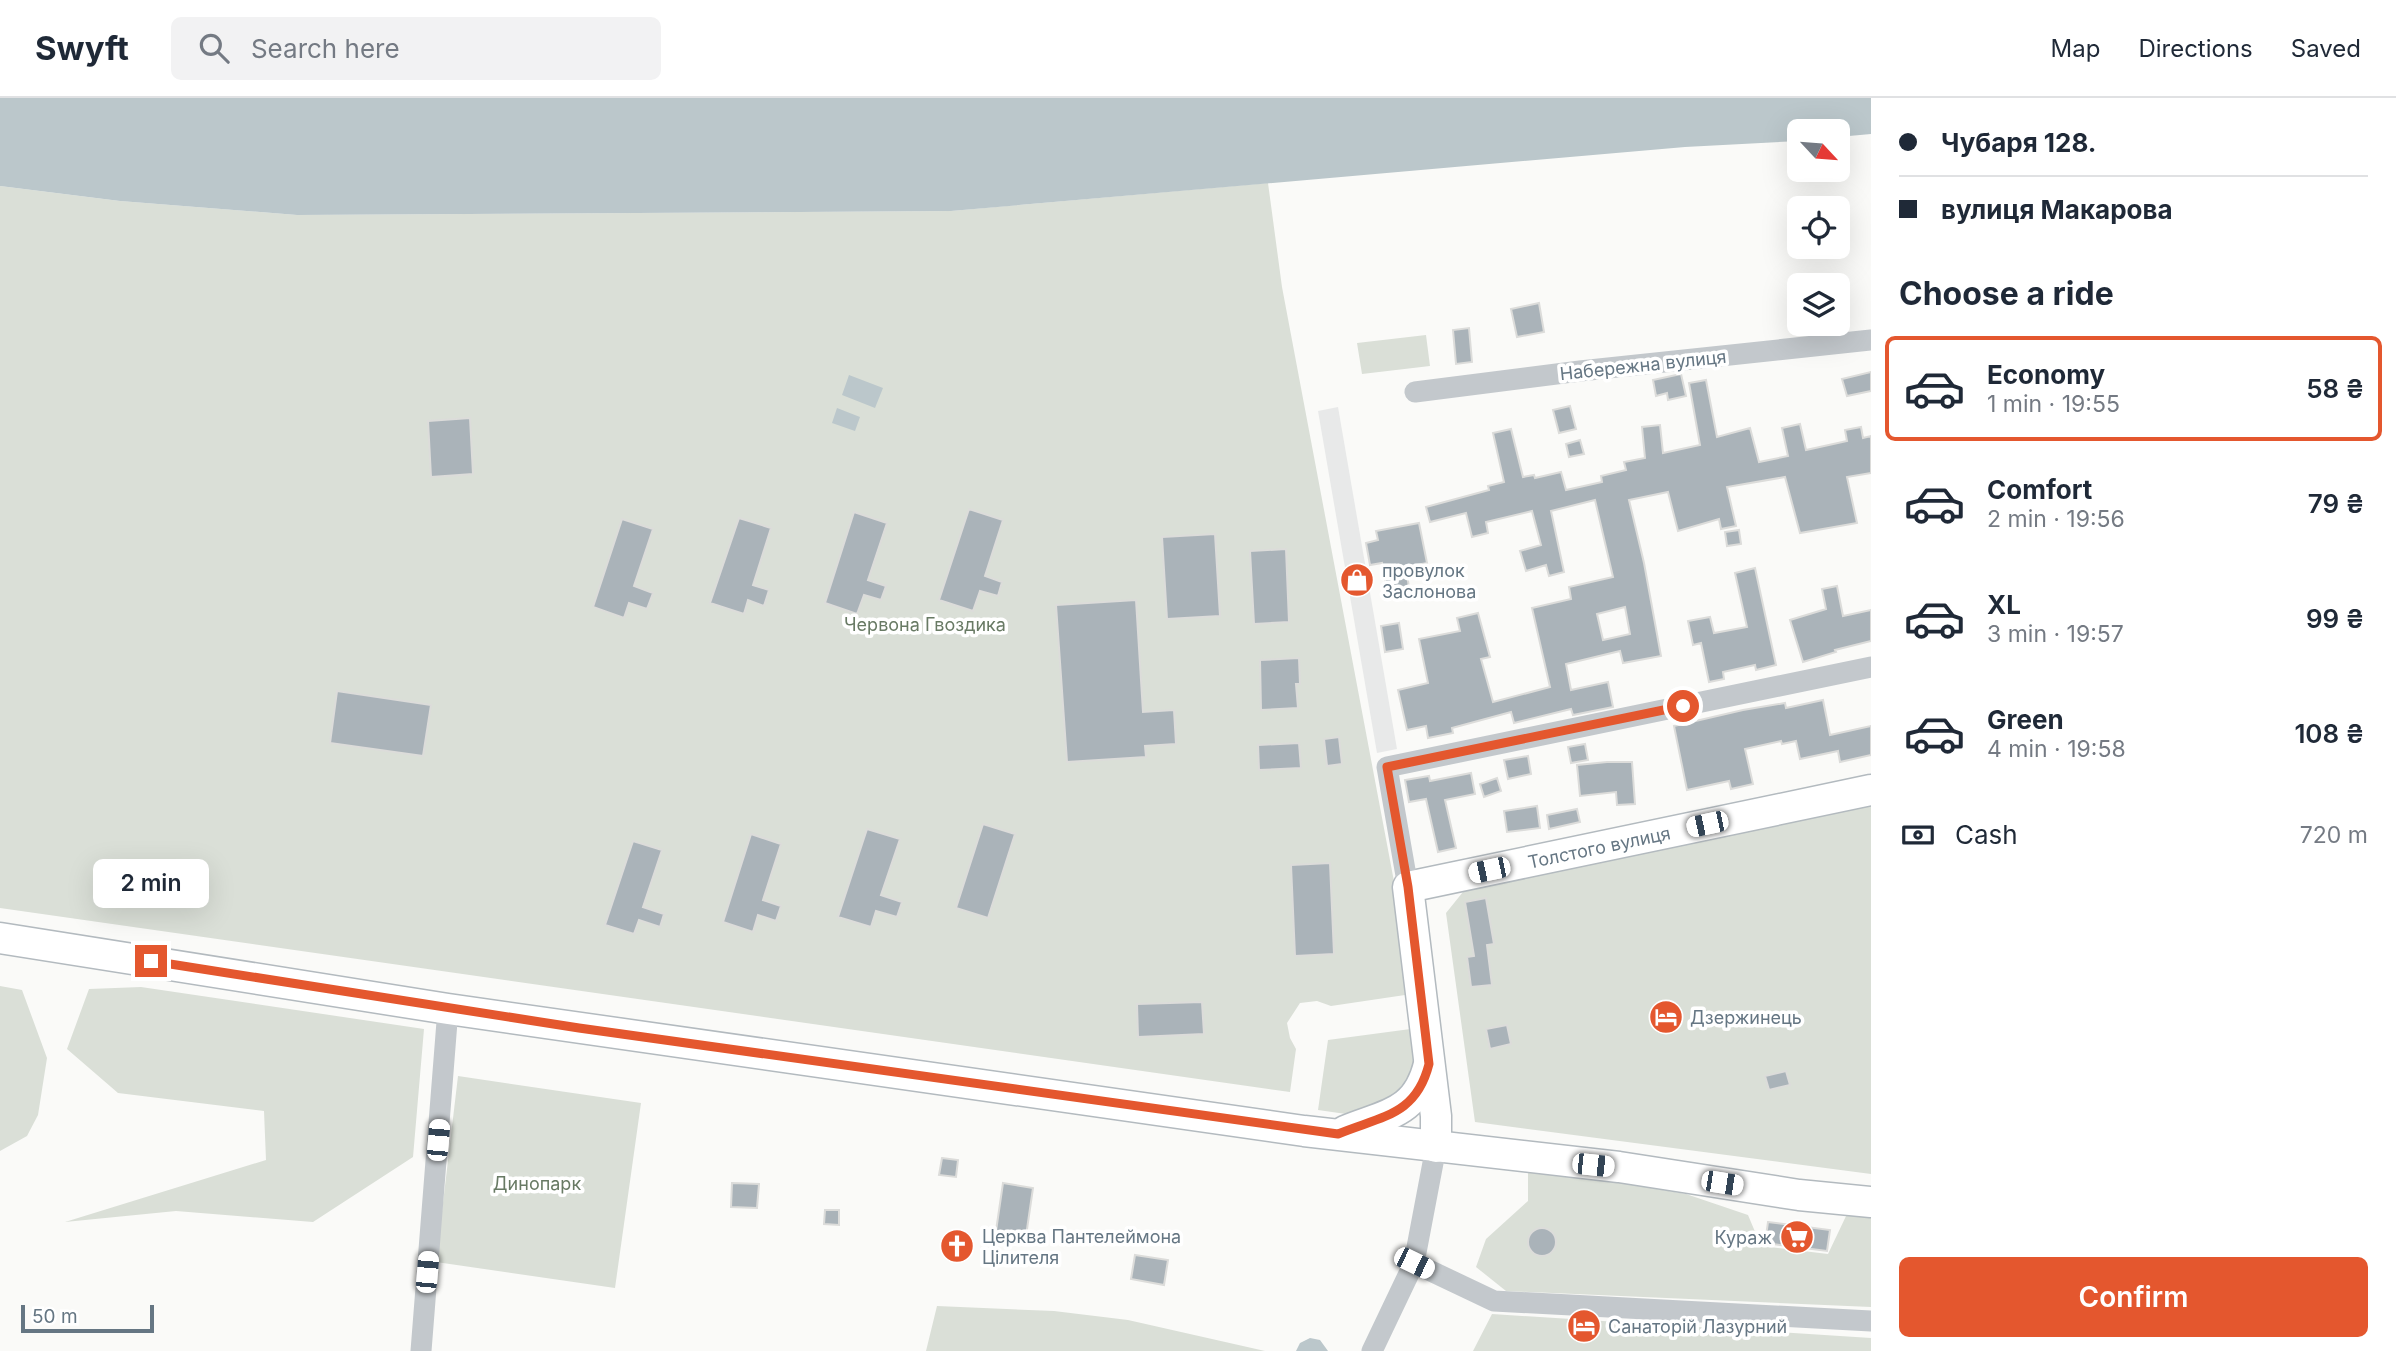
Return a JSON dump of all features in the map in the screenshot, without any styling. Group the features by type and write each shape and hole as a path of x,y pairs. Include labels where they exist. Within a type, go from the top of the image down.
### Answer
{"main road":[{"name":"Толстого вулиця","path":"1408,887 1871,790"},
{"path":"1408,887 1436,1116 1436,1147"},
{"path":"0,938 448,1009 1338,1134 1619,1167 1799,1195 1871,1202"},
{"path":"1338,1134 1395,1114 1413,1099 1425,1081 1429,1064"}],"street":[{"name":"Набережна вулиця","path":"1415,392 1580,371 1871,340"},
{"path":"1408,887 1387,767 1871,667"},
{"path":"421,1351 448,1009"},
{"path":"1372,1351 1414,1263 1436,1147"},
{"path":"1414,1263 1494,1301 1871,1321"}],"shaded area":[{"path":"0,98 1871,98 1871,134 1850,136 1850,119 1787,119 1787,142 1685,147 951,211 297,215 120,201 0,186"},
{"path":"849,375 883,388 875,408 842,395"},
{"name":"провулок Заслонова","path":"1338,407 1397,749 1377,753 1318,411"},
{"path":"837,408 860,417 855,431 832,423"},
{"path":"1310,1338 1320,1340 1328,1351 1296,1351 1300,1343"}],"green space":[{"name":"Червона Гвоздика","path":"1268,183 1282,287 1396,892 1405,995 1331,1006 1317,1001 1300,1003 1287,1023 1296,1049 1290,1092 0,908 0,186 120,201 297,215 951,211"},
{"path":"1426,335 1430,366 1362,374 1357,343"},
{"name":"Дзержинець","path":"1871,803 1871,1174 1475,1122 1446,913 1471,882"},
{"path":"0,986 22,990 47,1058 38,1115 27,1136 0,1151"},
{"path":"141,987 424,1029 413,1157 313,1222 176,1211 65,1222 266,1160 264,1111 118,1093 67,1049 89,989"},
{"path":"1418,1028 1413,1087 1353,1115 1318,1110 1328,1040"},
{"name":"Динопарк","path":"458,1076 641,1103 615,1288 436,1262"},
{"path":"1528,1167 1686,1194 1748,1215 1761,1246 1828,1254 1847,1214 1871,1217 1871,1307 1506,1291 1476,1267 1486,1239 1528,1201"},
{"path":"937,1306 1054,1311 1128,1320 1265,1351 926,1351"},
{"name":"Санаторій Лазурний","path":"1492,1314 1871,1338 1871,1351 1473,1351"}],"building":[{"path":"1539,303 1544,332 1517,337 1511,309"},
{"path":"1469,328 1472,362 1456,364 1453,330"},
{"path":"1871,372 1871,391 1847,396 1842,379"},
{"path":"1681,374 1686,396 1668,400 1667,393 1656,396 1653,380"},
{"path":"1706,380 1717,437 1750,428 1759,462 1788,456 1782,428 1800,424 1806,450 1847,441 1845,430 1861,427 1863,438 1871,436 1871,473 1847,477 1857,523 1800,533 1785,477 1727,487 1736,526 1721,529 1719,519 1678,531 1668,492 1629,500 1661,656 1623,663 1620,651 1566,664 1571,690 1608,682 1613,707 1573,715 1571,709 1514,723 1511,712 1452,728 1453,733 1428,738 1426,726 1407,730 1398,690 1428,683 1419,639 1460,631 1457,618 1478,613 1490,657 1481,659 1493,702 1550,687 1532,608 1571,599 1569,587 1613,577 1595,500 1551,511 1564,572 1549,576 1546,565 1526,571 1520,551 1541,545 1532,511 1486,522 1488,533 1472,537 1466,513 1430,522 1426,507 1489,490 1488,486 1504,482 1493,433 1511,429 1523,477 1534,475 1535,478 1561,472 1566,490 1602,482 1601,476 1626,470 1624,462 1645,458 1642,427 1660,425 1663,453 1700,445 1689,383","holes":["1625,607 1630,634 1603,640 1597,614"]},
{"path":"1570,406 1576,429 1559,433 1553,410"},
{"path":"470,418 473,474 431,477 428,421"},
{"path":"1580,440 1584,454 1569,457 1566,444"},
{"path":"969,509 1003,520 985,576 1002,582 998,596 980,591 973,611 939,600"},
{"path":"854,512 887,523 868,580 886,586 881,600 864,595 857,614 825,603"},
{"path":"739,518 771,528 753,585 769,590 764,606 748,600 744,614 710,603"},
{"path":"622,519 653,529 634,586 653,593 647,609 629,603 624,618 593,607"},
{"path":"1419,523 1427,563 1406,567 1410,595 1388,598 1382,563 1370,565 1366,543 1378,540 1376,531"},
{"path":"1739,530 1741,544 1727,546 1725,532"},
{"path":"1215,534 1220,616 1167,619 1162,537"},
{"path":"1286,549 1289,622 1254,624 1250,551"},
{"path":"1755,568 1776,665 1756,670 1755,665 1723,672 1724,679 1709,682 1701,643 1693,645 1688,621 1710,617 1714,633 1747,627 1735,573"},
{"path":"1837,586 1843,616 1871,610 1871,641 1803,662 1790,620 1826,609 1822,589"},
{"path":"1136,600 1143,712 1174,710 1176,744 1145,746 1146,757 1067,762 1056,605"},
{"path":"1399,623 1403,649 1385,652 1381,626"},
{"path":"1299,658 1300,684 1296,684 1298,708 1261,710 1260,660"},
{"path":"337,691 431,705 423,756 330,743"},
{"path":"1823,700 1830,735 1871,726 1871,755 1840,762 1838,751 1800,759 1796,741 1782,744 1781,741 1745,749 1753,784 1731,789 1729,781 1687,790 1674,726 1743,710 1785,703 1786,708"},
{"path":"1339,737 1342,764 1327,766 1324,739"},
{"path":"1299,743 1301,768 1259,770 1258,745"},
{"path":"1585,744 1588,760 1571,763 1568,747"},
{"path":"1528,756 1531,774 1508,779 1504,760"},
{"path":"1632,762 1635,804 1617,805 1616,792 1580,796 1577,765"},
{"path":"1471,773 1475,794 1445,800 1456,848 1438,852 1426,799 1409,802 1405,780 1429,776 1430,781"},
{"path":"1497,778 1501,791 1484,797 1480,784"},
{"path":"1537,806 1540,828 1507,832 1504,811"},
{"path":"1577,809 1580,822 1549,829 1547,815"},
{"path":"983,824 1015,834 988,918 956,908"},
{"path":"867,829 900,839 881,895 902,902 897,917 876,911 871,927 838,917"},
{"path":"751,834 781,844 763,900 781,906 776,921 758,915 753,932 723,922"},
{"path":"633,841 662,850 643,907 664,914 660,927 639,920 634,934 605,925"},
{"path":"1330,863 1334,954 1295,956 1291,865"},
{"path":"1486,898 1494,944 1487,945 1492,985 1471,987 1467,957 1474,956 1465,902"},
{"path":"1202,1002 1204,1034 1138,1037 1137,1004"},
{"path":"1507,1025 1511,1044 1490,1049 1486,1029"},
{"path":"1786,1071 1790,1085 1769,1090 1765,1076"},
{"path":"942,1158 958,1160 956,1177 939,1175"},
{"path":"732,1183 759,1184 757,1208 731,1207"},
{"name":"Церква Пантелеймона Цілителя","path":"1003,1183 1033,1188 1026,1236 996,1231"},
{"path":"825,1210 839,1210 839,1225 824,1224"},
{"name":"Кураж","path":"1768,1222 1830,1230 1827,1251 1765,1243"},
{"path":"1542,1228 1552,1232 1556,1242 1552,1252 1542,1256 1532,1252 1528,1242 1532,1232"},
{"path":"1135,1255 1168,1260 1164,1285 1131,1279"}],"place":[{"name":"провулок Заслонова","path":"1357,580"},
{"name":"Дзержинець","path":"1666,1017"},
{"name":"Кураж","path":"1797,1237"},
{"name":"Церква Пантелеймона Цілителя","path":"957,1246"},
{"name":"Санаторій Лазурний","path":"1584,1326"}],"route":[{"path":"151,961 448,1009 1338,1134 1395,1114 1413,1099 1425,1081 1429,1064 1408,887 1387,767 1683,706"}]}
